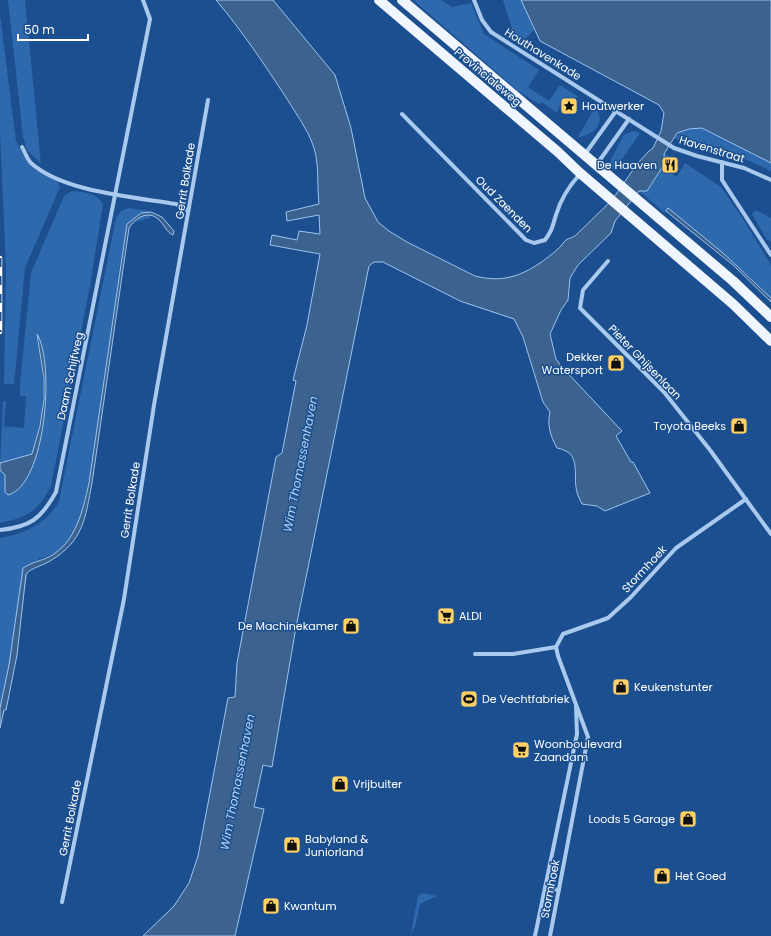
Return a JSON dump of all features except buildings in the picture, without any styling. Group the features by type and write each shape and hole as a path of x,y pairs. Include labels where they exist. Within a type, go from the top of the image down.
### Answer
{"main road":[{"name":"Provincialeweg","path":"379,0 558,152 580,173 733,304 771,341"},
{"name":"Provincialeweg","path":"402,0 597,164 637,201 733,281 771,317"},
{"path":"580,173 585,154"},
{"path":"580,173 597,164"}],"street":[{"name":"Daam Schijfweg","path":"0,530 21,527 36,519 46,509 56,492 150,19 143,0"},
{"name":"Houthavenkade","path":"474,0 482,20 492,32 616,111"},
{"name":"Gerrit Bolkade","path":"62,902 124,600 154,405 208,100"},
{"path":"585,154 616,111"},
{"name":"Havenstraat","path":"616,111 674,148 697,156 744,168 771,180"},
{"name":"Oud Zaenden","path":"402,114 526,240 534,242 545,240 552,230 555,216 565,192 580,173"},
{"path":"597,164 629,119"},
{"path":"22,147 30,162 44,173 65,183 116,194 176,204 188,210"},
{"path":"722,162 722,180 771,255"},
{"name":"Pieter Ghijsenlaan","path":"608,261 582,290 580,308 664,392 746,498 771,534"},
{"name":"Stormhoek","path":"550,936 588,743 588,732 576,707 556,647 563,634 603,620 613,614 676,548 746,498"},
{"path":"475,654 513,654 556,647"},
{"name":"Stormhoek","path":"535,936 577,734 576,707"},
{"path":"545,888 559,890"}],"shaded area":[{"path":"8,0 25,0 41,164 27,150 23,137"},
{"path":"413,0 441,0 452,7 471,3 484,34 539,70 528,87 549,101 560,85 579,97 561,102 557,113 542,102 539,104 518,91"},
{"path":"503,0 521,0 534,30 522,42 507,32 512,29"},
{"path":"0,15 16,141 24,156 30,163 55,179 60,187 25,268 14,384 4,384 6,269 0,133"},
{"path":"595,108 599,114 599,124 593,131 583,137 577,138"},
{"path":"702,128 771,163 771,171 750,161 696,148 674,138 683,131"},
{"path":"633,131 640,133 614,171 611,165 611,159 624,135"},
{"path":"664,154 673,157 665,169 677,177 685,163 721,187 743,219 771,265 771,298 749,276 668,208 665,213 639,191 647,191 665,163"},
{"path":"72,191 94,195 103,204 90,286 51,486 42,501 31,512 18,518 0,523 0,470 5,474 6,494 8,495 20,486 29,471 43,422 46,380 41,351 36,335 42,367 43,394 40,421 33,452 31,455 0,463 3,401 6,401 4,426 24,428 26,396 20,396 20,384 31,273 64,196"},
{"path":"129,208 150,211 150,218 135,222 127,230 93,474 82,521 63,551 39,559 31,565 28,570 6,705 0,726 0,538 18,534 42,521 49,516 59,501 116,218 121,211"},
{"path":"756,210 771,218 771,241 767,240 752,214"},
{"path":"422,893 437,896 420,904 415,927 411,933 418,896"}],"water":[{"name":"Wim Thomassenhaven","path":"216,0 273,0 335,75 351,128 365,198 378,222 407,242 475,276 499,279 520,274 539,264 559,248 566,240 575,236 612,200 637,164 653,148 661,131 664,113 659,105 540,41 521,0 771,0 771,163 702,128 689,129 677,133 664,154 665,163 647,191 639,191 615,221 611,233 578,265 570,278 568,300 561,310 550,334 556,359 622,431 616,436 631,462 633,462 650,493 605,511 597,506 582,504 577,494 575,465 573,459 570,454 557,448 553,439 549,426 550,412 543,402 523,337 514,319 460,301 383,262 374,262 369,266 296,627 272,767 263,765 254,807 264,809 235,936 143,936 174,906 189,883 198,856 228,698 235,697 237,663 276,457 282,453 296,381 293,380 307,325 320,254 270,245 272,235 297,240 299,231 320,234 319,215 287,221 286,212 319,204 316,156 308,133 300,119 253,48"},
{"path":"668,208 723,253 771,298 771,302 733,265 666,211"},
{"path":"151,212 162,217 174,231 173,235 158,219 150,215 138,218 129,228 92,483 85,518 76,537 70,545 50,561 26,574 17,655 6,710 4,710 0,728 0,708 9,665 23,568 49,557 58,551 72,535 81,515 89,483 127,224 141,213"},
{"path":"37,334 42,349 45,370 46,395 44,422 39,447 31,470 21,486 8,495 5,492 5,475 0,470 0,463 32,454 40,426 44,399 44,379"}],"railway":[{"path":"0,258 0,332"}],"place":[{"name":"Houtwerker","path":"569,106"},
{"name":"De Haaven","path":"670,165"},
{"name":"Dekker Watersport","path":"616,363"},
{"name":"Toyota Beeks","path":"739,426"},
{"name":"ALDI","path":"446,616"},
{"name":"De Machinekamer","path":"351,626"},
{"name":"Keukenstunter","path":"621,687"},
{"name":"De Vechtfabriek","path":"469,699"},
{"name":"Woonboulevard Zaandam","path":"521,750"},
{"name":"Vrijbuiter","path":"340,784"},
{"name":"Loods 5 Garage","path":"688,819"},
{"name":"Babyland & Juniorland","path":"292,845"},
{"name":"Het Goed","path":"662,876"},
{"name":"Kwantum","path":"271,906"}]}
